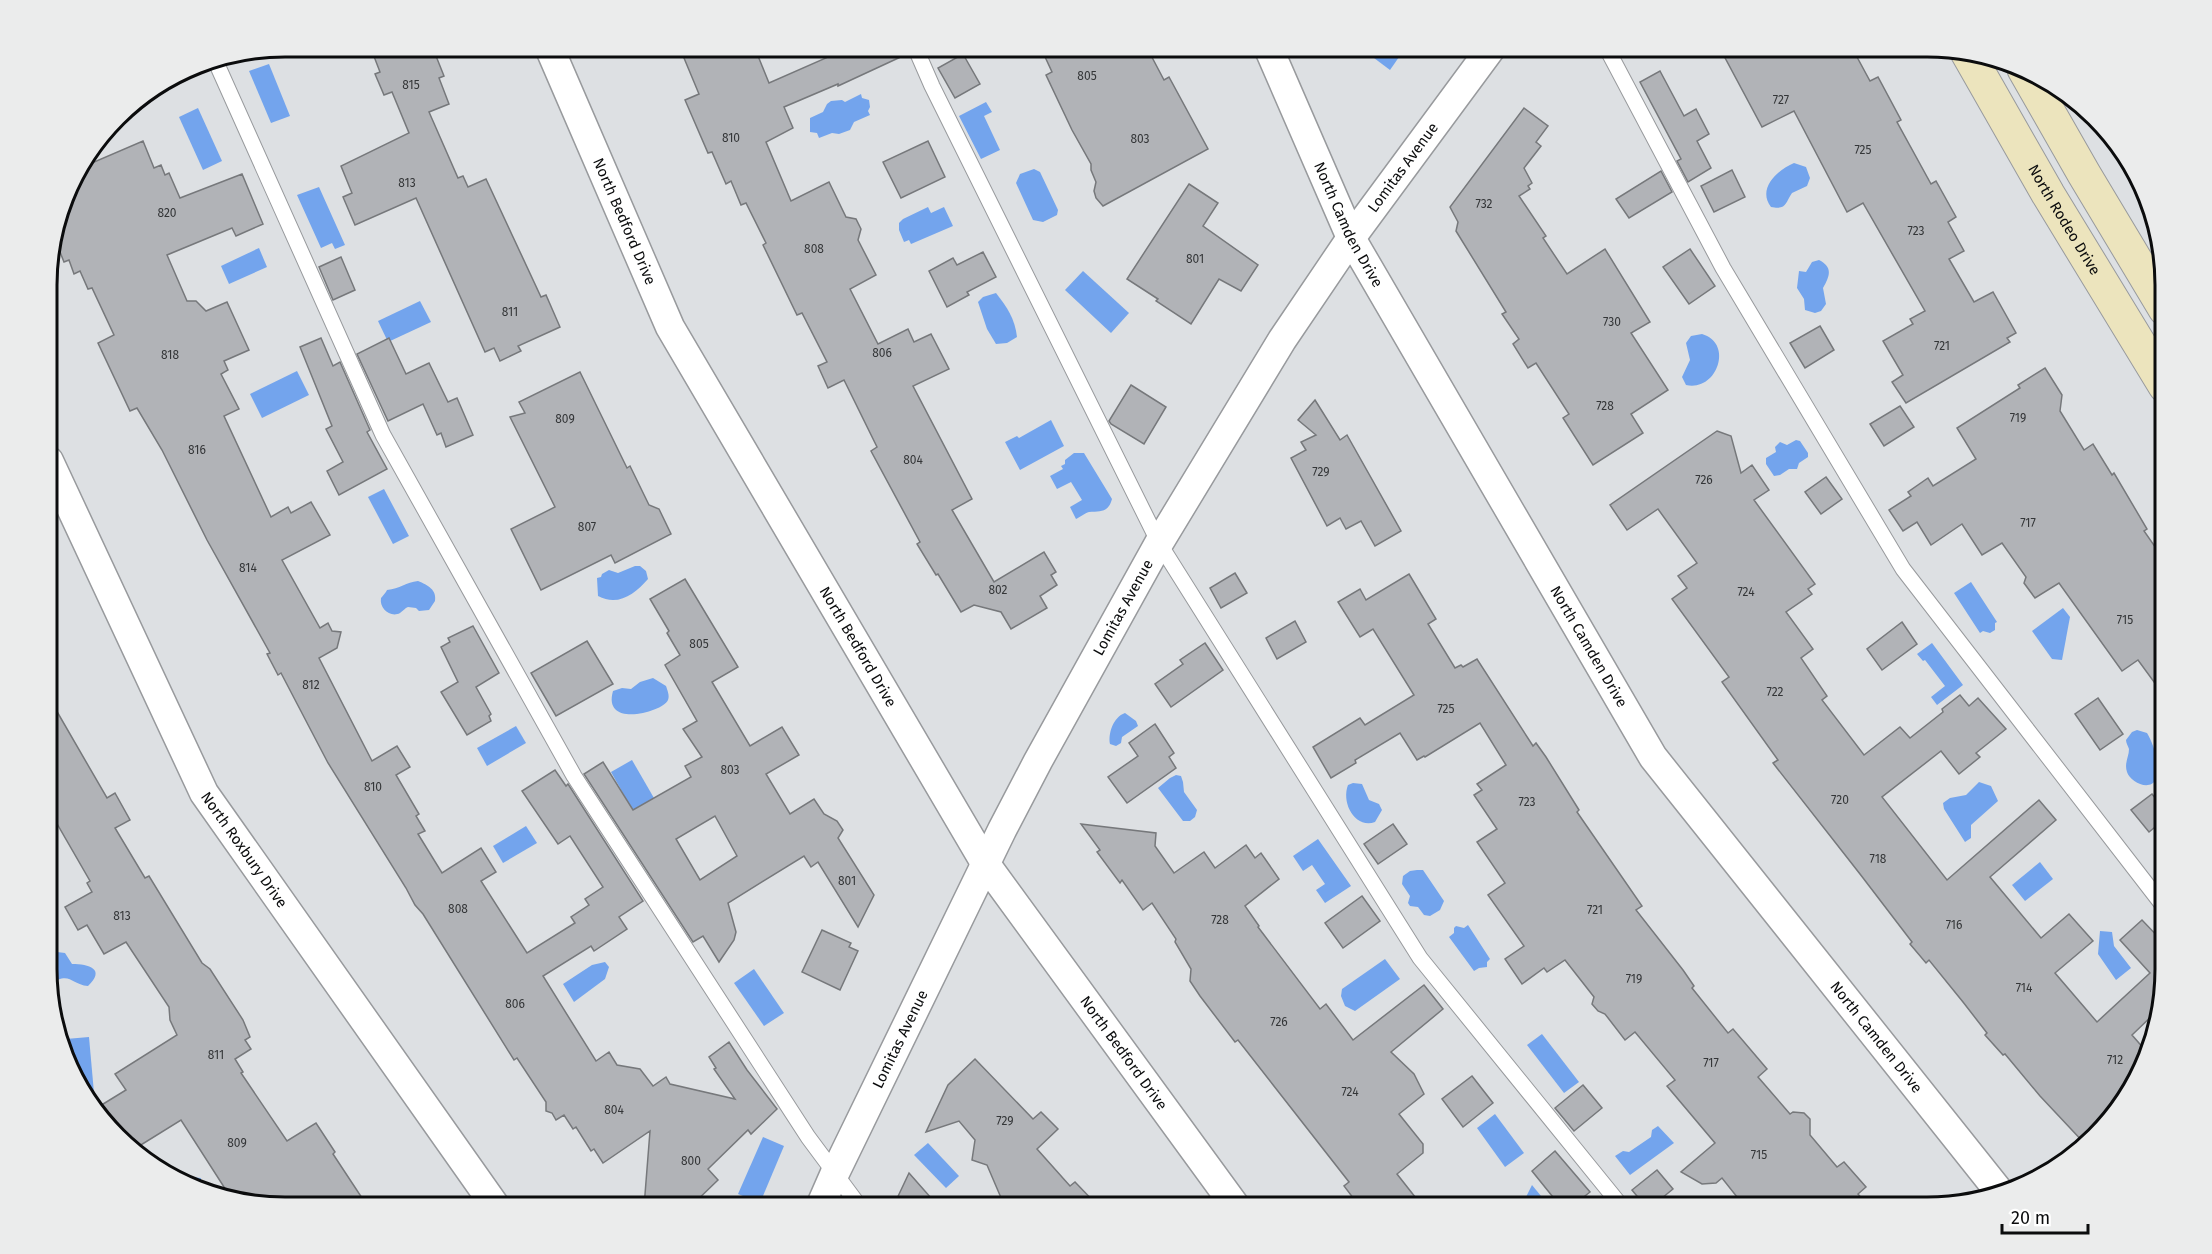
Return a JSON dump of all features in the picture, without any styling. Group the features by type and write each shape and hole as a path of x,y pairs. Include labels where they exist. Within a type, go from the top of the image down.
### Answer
{"street":[{"name":"North Bedford Drive","path":"554,57 670,327 985,863 1229,1197"},
{"name":"North Camden Drive","path":"1273,57 1351,238 1653,756 1995,1186"},
{"name":"Lomitas Avenue","path":"824,1197 985,863 1038,761 1159,543 1282,340 1351,238 1484,57"},
{"name":"North Rodeo Drive","path":"1972,61 2048,194 2155,370"},
{"path":"2032,83 2155,292"},
{"name":"North Roxbury Drive","path":"57,480 204,793 488,1197"}],"lane":[{"path":"920,57 1159,543 1420,958 1614,1197"},
{"path":"1612,57 1723,268 1903,569 2155,895"},
{"path":"218,67 383,435 574,776 834,1175 852,1197"}],"water":[{"path":"1375,57 1399,57 1390,70"},
{"path":"269,64 290,116 271,123 249,71"},
{"path":"861,94 862,98 869,100 870,115 854,122 850,130 819,138 817,133 810,132 810,118 823,112 831,101 845,102"},
{"path":"986,102 992,112 984,116 1000,150 981,159 959,116"},
{"path":"198,108 222,161 203,170 179,117"},
{"path":"1794,163 1806,167 1810,178 1807,186 1792,193 1783,207 1771,207 1766,194 1771,181 1781,170"},
{"path":"1034,169 1040,172 1058,210 1057,215 1043,222 1033,220 1016,183 1020,174"},
{"path":"319,187 345,245 335,249 332,243 321,248 297,195"},
{"path":"928,207 931,213 944,207 953,226 911,244 909,240 904,242 899,223"},
{"path":"259,248 267,267 229,284 221,266"},
{"path":"1819,260 1827,266 1829,272 1823,288 1826,304 1821,311 1815,313 1805,310 1804,299 1797,288 1799,271 1806,272 1812,262"},
{"path":"1083,271 1129,313 1111,333 1065,290"},
{"path":"996,293 1010,314 1016,331 1017,337 1007,343 996,344 987,329 978,302 983,297"},
{"path":"420,301 431,322 388,342 378,321"},
{"path":"1702,334 1712,339 1717,347 1718,366 1706,381 1697,385 1686,385 1682,377 1690,360 1686,343 1691,336"},
{"path":"297,371 309,395 262,418 250,394"},
{"path":"1051,420 1064,446 1020,470 1005,442 1017,436 1019,438"},
{"path":"1796,440 1800,441 1808,457 1799,463 1797,469 1789,469 1774,476 1766,464 1766,458 1776,452 1775,447 1780,442 1787,445"},
{"path":"1074,453 1084,453 1112,499 1106,509 1087,513 1076,519 1070,507 1082,500 1071,482 1057,489 1050,476 1063,469 1061,466 1065,464 1065,460"},
{"path":"384,489 409,536 393,544 368,497"},
{"path":"640,566 646,571 648,579 638,590 619,599 605,599 598,596 597,578 609,570 618,573"},
{"path":"418,581 428,586 435,594 435,601 429,610 419,611 408,607 397,614 386,612 381,598 387,590"},
{"path":"1971,582 1997,622 1995,630 1990,633 1983,631 1980,633 1954,593"},
{"path":"2063,608 2070,617 2062,660 2052,659 2032,631"},
{"path":"1932,643 1963,685 1937,705 1931,697 1945,686 1925,660 1923,661 1917,654"},
{"path":"653,678 666,686 669,698 664,705 634,714 624,714 616,710 612,703 613,691 622,688 631,689 640,682"},
{"path":"1125,713 1136,721 1138,726 1122,737 1121,743 1116,746 1110,744 1112,726 1117,718"},
{"path":"516,726 526,743 487,766 477,748"},
{"path":"2137,730 2147,733 2155,752 2155,780 2149,785 2136,782 2129,776 2126,769 2129,749 2126,740 2132,732"},
{"path":"632,760 658,805 637,818 611,772"},
{"path":"1176,775 1181,776 1184,792 1197,810 1195,817 1190,821 1183,821 1158,788"},
{"path":"1979,782 1991,786 1998,801 1971,825 1971,838 1965,842 1944,809 1943,803 1950,798 1966,795"},
{"path":"1362,784 1369,800 1379,804 1382,810 1375,822 1361,822 1351,813 1346,792 1348,785"},
{"path":"526,826 537,843 503,863 493,846"},
{"path":"1318,839 1351,886 1325,903 1316,890 1325,884 1312,865 1303,871 1293,856"},
{"path":"2040,862 2053,879 2025,901 2012,885"},
{"path":"1423,870 1444,901 1440,910 1430,916 1424,915 1418,907 1410,906 1408,903 1410,896 1402,884 1403,876 1410,871"},
{"path":"1468,925 1490,959 1487,967 1474,971 1449,937 1454,933 1456,926 1464,928"},
{"path":"2100,931 2112,932 2114,946 2131,968 2116,980 2098,954"},
{"path":"57,952 65,953 72,964 89,966 95,972 88,986 70,979 57,981"},
{"path":"1385,959 1400,979 1355,1011 1345,1006 1341,996 1342,989"},
{"path":"605,962 609,967 605,979 574,1002 563,984 592,965"},
{"path":"754,969 784,1013 764,1026 734,983"},
{"path":"1542,1034 1579,1082 1564,1093 1527,1045"},
{"path":"89,1037 94,1093 74,1056 68,1039"},
{"path":"1495,1114 1524,1153 1505,1167 1477,1128"},
{"path":"1658,1126 1674,1143 1630,1175 1615,1156 1623,1151 1629,1152 1651,1137 1652,1130"},
{"path":"763,1137 784,1146 763,1197 745,1197 738,1194"},
{"path":"928,1143 959,1176 946,1188 914,1155"},
{"path":"1532,1185 1542,1197 1526,1197"}],"building":[{"path":"374,57 436,57 444,76 439,78 449,104 429,112 458,178 463,176 468,187 486,179 541,297 546,295 560,327 518,346 521,351 500,361 494,348 485,352 416,198 355,225 343,197 352,193 341,166 409,133 392,92 384,95 375,74 380,72"},
{"path":"684,57 758,57 769,83 826,57 901,57 838,86 838,84 784,107 793,128 766,142 791,201 829,182 846,217 856,219 861,229 858,240 876,275 850,289 878,344 908,329 914,342 931,334 949,369 913,386 972,499 952,510 994,582 1044,552 1056,572 1051,575 1057,585 1040,596 1047,608 1011,629 1001,612 974,605 961,612 917,544 920,542 871,451 877,447 844,380 828,388 818,366 827,362 802,313 797,315 763,245 766,243 746,203 741,205 731,181 726,184 712,152 708,153 685,100 699,94"},
{"path":"958,57 965,57 980,84 955,98 938,68"},
{"path":"1045,57 1152,57 1164,80 1169,77 1208,149 1103,206 1096,198 1094,191 1096,182 1091,164 1046,75 1052,72"},
{"path":"1725,57 1857,57 1870,81 1878,77 1901,120 1897,122 1931,184 1936,181 1956,217 1948,222 1964,251 1949,259 1974,302 1993,292 2016,333 2007,338 2010,342 1906,403 1892,382 1903,375 1883,341 1913,324 1910,319 1925,311 1863,203 1847,212 1794,111 1762,127"},
{"path":"1660,71 1684,116 1696,109 1709,134 1697,141 1711,168 1688,182 1677,161 1681,159 1640,82"},
{"path":"1524,108 1548,126 1536,142 1541,146 1524,168 1532,183 1528,186 1530,189 1519,196 1546,236 1543,238 1567,274 1605,249 1650,322 1631,333 1668,390 1631,414 1643,433 1593,465 1563,418 1569,414 1536,363 1528,368 1513,344 1519,339 1502,314 1506,312 1456,231 1458,222 1450,207"},
{"path":"143,141 154,168 161,165 165,175 169,173 180,198 242,174 263,224 236,236 232,228 167,255 187,301 196,301 206,311 227,302 249,350 224,361 228,370 221,374 239,409 224,416 271,517 288,507 291,513 311,502 330,535 282,560 320,628 328,623 332,631 341,632 337,648 319,658 372,761 397,746 410,767 396,775 419,814 416,816 425,831 418,834 442,873 481,848 496,872 481,881 527,953 575,923 571,917 589,905 585,899 603,887 570,836 558,844 522,791 555,770 566,786 568,784 643,901 619,917 627,929 594,951 591,946 543,976 596,1061 609,1052 617,1065 640,1069 653,1086 666,1077 670,1084 735,1099 714,1069 716,1068 709,1057 729,1042 777,1109 751,1134 748,1130 708,1169 718,1180 700,1197 645,1197 650,1131 603,1163 594,1149 591,1151 576,1127 573,1129 564,1115 556,1120 552,1113 546,1111 546,1102 517,1058 514,1060 328,763 281,673 278,675 267,654 270,653 207,540 162,450 137,408 130,411 98,343 114,335 92,288 88,289 80,271 74,274 69,260 64,262 60,251 74,198 92,163"},
{"path":"928,141 945,177 901,198 883,162"},
{"path":"1732,170 1745,197 1714,212 1701,186"},
{"path":"1661,171 1672,192 1629,218 1616,199"},
{"path":"1189,184 1218,203 1203,226 1258,265 1241,291 1219,279 1191,324 1127,279"},
{"path":"1690,249 1715,286 1689,304 1663,267"},
{"path":"983,252 996,277 967,292 969,295 947,307 929,271 953,258 957,265"},
{"path":"341,257 355,290 333,300 319,267"},
{"path":"1820,326 1834,350 1805,368 1790,343"},
{"path":"321,338 333,366 340,362 370,430 367,432 387,469 339,495 327,471 343,462 326,429 332,426 300,347"},
{"path":"389,338 406,374 429,363 448,402 457,398 473,435 446,447 441,433 437,435 423,404 388,421 357,354"},
{"path":"2045,368 2062,395 2060,411 2084,450 2093,444 2112,475 2114,473 2147,529 2144,531 2155,547 2155,683 2138,660 2122,671 2059,583 2035,598 2024,583 2026,577 2002,543 1982,555 1962,524 1931,545 1917,522 1903,531 1889,510 1911,496 1908,492 1928,478 1933,486 1976,459 1957,428 2020,388 2018,385"},
{"path":"580,372 627,468 630,466 649,505 659,509 671,534 615,563 611,555 541,590 511,529 555,507 510,417 525,413 519,402"},
{"path":"1131,385 1166,407 1144,444 1109,421"},
{"path":"1315,400 1340,440 1347,435 1401,531 1375,546 1361,521 1346,529 1340,518 1327,526 1291,458 1306,450 1301,442 1316,435 1298,420"},
{"path":"1900,406 1914,427 1884,446 1870,424"},
{"path":"1717,431 1731,436 1741,473 1752,465 1769,490 1754,500 1815,584 1808,589 1812,594 1786,612 1813,649 1801,658 1827,696 1822,700 1864,755 1900,727 1910,738 1943,712 1942,709 1960,695 1969,706 1978,698 2006,729 1976,753 1980,757 1959,774 1941,751 1882,797 1947,880 2039,800 2056,820 1990,877 2041,938 2069,914 2093,941 2055,973 2097,1022 2150,973 2120,940 2142,920 2155,934 2155,984 2151,1013 2150,1018 2132,1035 2142,1046 2138,1056 2117,1096 2079,1138 2005,1054 2003,1055 1985,1035 1987,1033 1929,960 1926,963 1910,944 1912,942 1773,763 1778,760 1722,682 1729,677 1672,599 1687,588 1678,576 1697,563 1658,509 1627,530 1610,505"},
{"path":"1826,477 1842,499 1821,514 1805,492"},
{"path":"1235,573 1247,593 1221,608 1210,588"},
{"path":"1409,574 1436,619 1428,624 1455,668 1461,665 1463,667 1477,659 1533,746 1536,743 1546,757 1579,810 1577,812 1642,906 1636,910 1683,970 1694,986 1692,988 1728,1033 1733,1029 1767,1069 1758,1077 1790,1114 1804,1113 1810,1119 1810,1135 1837,1167 1844,1162 1866,1187 1858,1194 1861,1197 1737,1197 1722,1178 1716,1183 1702,1184 1681,1172 1715,1143 1667,1086 1675,1080 1635,1032 1625,1040 1605,1014 1598,1011 1592,1004 1594,997 1565,960 1547,972 1544,968 1522,984 1505,959 1524,946 1488,895 1505,883 1477,842 1497,829 1474,795 1482,790 1477,784 1506,765 1480,723 1417,760 1400,733 1355,760 1356,763 1331,778 1313,747 1360,718 1365,725 1414,695 1373,629 1360,637 1338,602 1360,589 1366,600"},
{"path":"685,579 738,667 712,682 750,746 782,727 799,755 766,774 790,814 814,799 824,814 837,821 843,830 838,838 874,895 858,927 818,862 811,867 804,856 728,903 736,932 734,940 719,962 703,936 693,942 584,774 603,762 633,810 691,777 685,766 702,757 683,729 697,721 665,665 680,655 650,599","holes":["715,816 737,856 700,880 676,839"]},
{"path":"1295,621 1306,642 1277,659 1266,638"},
{"path":"1902,622 1917,644 1882,670 1867,649"},
{"path":"473,626 499,673 476,687 491,714 489,716 491,721 467,735 441,692 458,682 441,647 450,642 448,638"},
{"path":"587,641 613,684 556,716 531,673"},
{"path":"1205,643 1223,670 1171,707 1155,684 1183,664 1180,660"},
{"path":"2098,698 2123,734 2100,750 2075,714"},
{"path":"57,712 107,798 115,793 130,820 115,828 145,878 149,876 202,963 210,969 243,1020 250,1037 245,1040 251,1049 235,1059 243,1072 241,1073 287,1141 316,1123 361,1197 270,1197 225,1189 181,1120 141,1145 104,1108 102,1105 126,1090 115,1074 177,1035 170,1020 169,1007 126,942 104,954 87,925 78,930 65,907 92,892 87,883 90,881 57,824"},
{"path":"1155,724 1174,753 1169,757 1176,768 1127,803 1108,777 1138,756 1129,743"},
{"path":"2152,794 2155,798 2155,827 2149,832 2131,810"},
{"path":"1081,824 1156,833 1155,846 1174,873 1204,852 1215,868 1246,845 1255,858 1261,853 1279,879 1245,906 1258,927 1320,1009 1326,1004 1353,1040 1424,985 1443,1009 1391,1052 1414,1074 1424,1094 1399,1114 1423,1144 1423,1153 1397,1174 1415,1197 1352,1197 1344,1186 1349,1182 1238,1040 1235,1042 1200,996 1190,981 1191,969 1175,942 1176,939 1152,903 1143,910 1122,880 1120,883 1097,852 1100,850"},
{"path":"1393,824 1407,844 1378,864 1364,844"},
{"path":"1362,896 1380,921 1343,948 1325,923"},
{"path":"822,930 851,943 849,947 858,951 840,990 802,972"},
{"path":"975,1059 1033,1119 1041,1112 1058,1129 1037,1149 1070,1186 1075,1182 1089,1197 1001,1197 987,1165 972,1160 975,1140 959,1121 926,1132 948,1085"},
{"path":"1472,1076 1493,1103 1463,1127 1442,1099"},
{"path":"1583,1085 1602,1108 1574,1131 1555,1108"},
{"path":"1555,1151 1590,1192 1584,1197 1553,1197 1532,1171"},
{"path":"1657,1170 1673,1189 1663,1197 1638,1197 1632,1190"},
{"path":"909,1173 930,1197 898,1197"}]}
